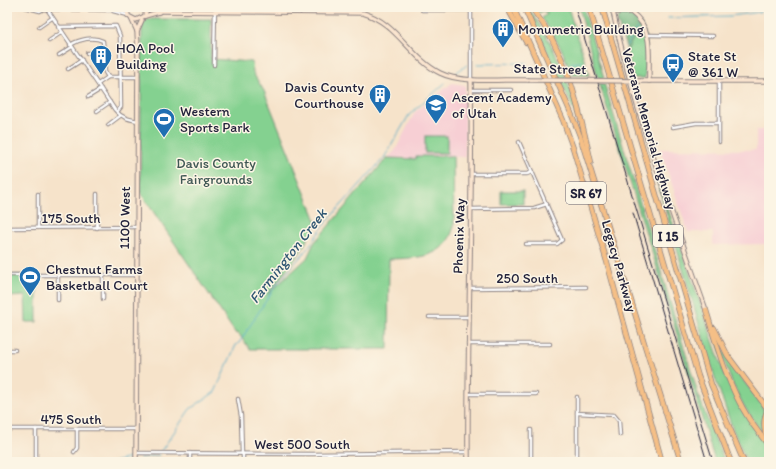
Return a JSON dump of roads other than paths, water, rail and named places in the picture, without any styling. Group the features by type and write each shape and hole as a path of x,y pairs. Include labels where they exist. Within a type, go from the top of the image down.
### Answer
{"highway":[{"path":"507,7 545,79"},
{"path":"513,7 545,79"},
{"path":"524,7 572,113 597,189"},
{"path":"531,7 560,55 570,78 597,189"},
{"name":"Veterans Memorial Highway","path":"589,7 698,376 731,462"},
{"name":"Veterans Memorial Highway","path":"602,7 711,384 744,462"},
{"name":"Legacy Parkway","path":"545,79 563,120 573,148 607,262 662,462"},
{"name":"Legacy Parkway","path":"597,189 644,348 681,462"},
{"path":"706,310 728,356 769,411"},
{"path":"706,310 719,352 735,392 749,419 769,445"},
{"path":"766,405 764,426 769,445"}],"street":[{"path":"25,7 40,11 45,9"},
{"path":"37,7 45,9 110,10 126,7 128,15"},
{"name":"1100 West","path":"137,31 144,17 146,7"},
{"path":"149,7 161,11"},
{"path":"214,65 215,7"},
{"path":"250,7 250,12"},
{"path":"327,7 327,12"},
{"path":"45,9 120,116 138,121"},
{"path":"649,81 648,35 643,22 632,13 612,9 622,50 649,142 706,310"},
{"path":"110,10 128,15 131,18 138,20 161,11"},
{"name":"Phoenix Way","path":"422,10 470,10 471,209 468,288 468,462"},
{"name":"State Street","path":"161,11 353,12 369,15 382,21 434,70 449,76 471,79 769,81"},
{"path":"39,27 52,18"},
{"name":"1100 West","path":"131,18 137,31 138,121 136,228 136,462"},
{"path":"58,26 116,26 120,36 121,107 117,112"},
{"path":"49,41 62,32"},
{"path":"648,35 713,36"},
{"path":"59,55 78,40 102,40 104,42 105,72 108,77"},
{"path":"87,53 105,53"},
{"path":"68,69 82,60"},
{"path":"98,84 108,77 137,77"},
{"path":"719,81 719,142"},
{"path":"88,97 101,88"},
{"path":"471,90 511,90"},
{"path":"97,112 110,102"},
{"path":"108,125 120,116"},
{"path":"673,127 696,123 719,123"},
{"path":"519,142 562,240 561,243 526,244"},
{"path":"471,174 527,174 532,172"},
{"path":"38,194 38,228"},
{"path":"97,194 97,228"},
{"path":"471,209 534,208 547,204"},
{"name":"175 South","path":"7,228 136,228"},
{"path":"7,275 136,275"},
{"path":"58,275 58,300"},
{"path":"103,275 103,299"},
{"name":"250 South","path":"468,288 586,287"},
{"path":"429,317 468,317"},
{"path":"468,344 550,344"},
{"path":"7,350 15,350"},
{"path":"468,394 536,394"},
{"path":"577,397 577,462"},
{"path":"238,399 241,416 243,462"},
{"path":"577,413 614,415 619,421 620,435"},
{"name":"475 South","path":"7,429 135,429"},
{"path":"36,429 36,462"},
{"path":"74,452 77,448 77,429"},
{"path":"531,430 531,462"},
{"name":"West 500 South","path":"136,453 242,454 468,452"},
{"path":"190,453 190,462"}],"waterway":[{"name":"Farmington Creek","path":"668,18 730,16 760,12 764,7"},
{"name":"Farmington Creek","path":"626,46 637,28"},
{"name":"Farmington Creek","path":"571,63 582,62"},
{"name":"Farmington Creek","path":"477,64 527,63"},
{"name":"Farmington Creek","path":"457,72 467,65"},
{"name":"Farmington Creek","path":"161,451 190,409 215,392 236,345 239,343 274,288 307,249 327,221 384,158 409,115 445,83"},
{"name":"Farmington Creek","path":"140,458 159,455"},
{"name":"Farmington Creek","path":"114,462 130,458"}],"railway":[{"path":"575,7 713,462"},
{"path":"633,213 707,462"}],"place":[{"name":"Monumetric Building","path":"503,48"},
{"name":"HOA Pool Building","path":"101,76"},
{"name":"State St @ 361 W","path":"673,84"},
{"name":"Davis County Courthouse","path":"380,114"},
{"name":"Ascent Academy of Utah","path":"436,124"},
{"name":"Western Sports Park","path":"164,138"},
{"name":"Chestnut Farms Basketball Court","path":"30,296"}],"park label":[{"name":"Davis County Fairgrounds","path":"216,172"}]}
